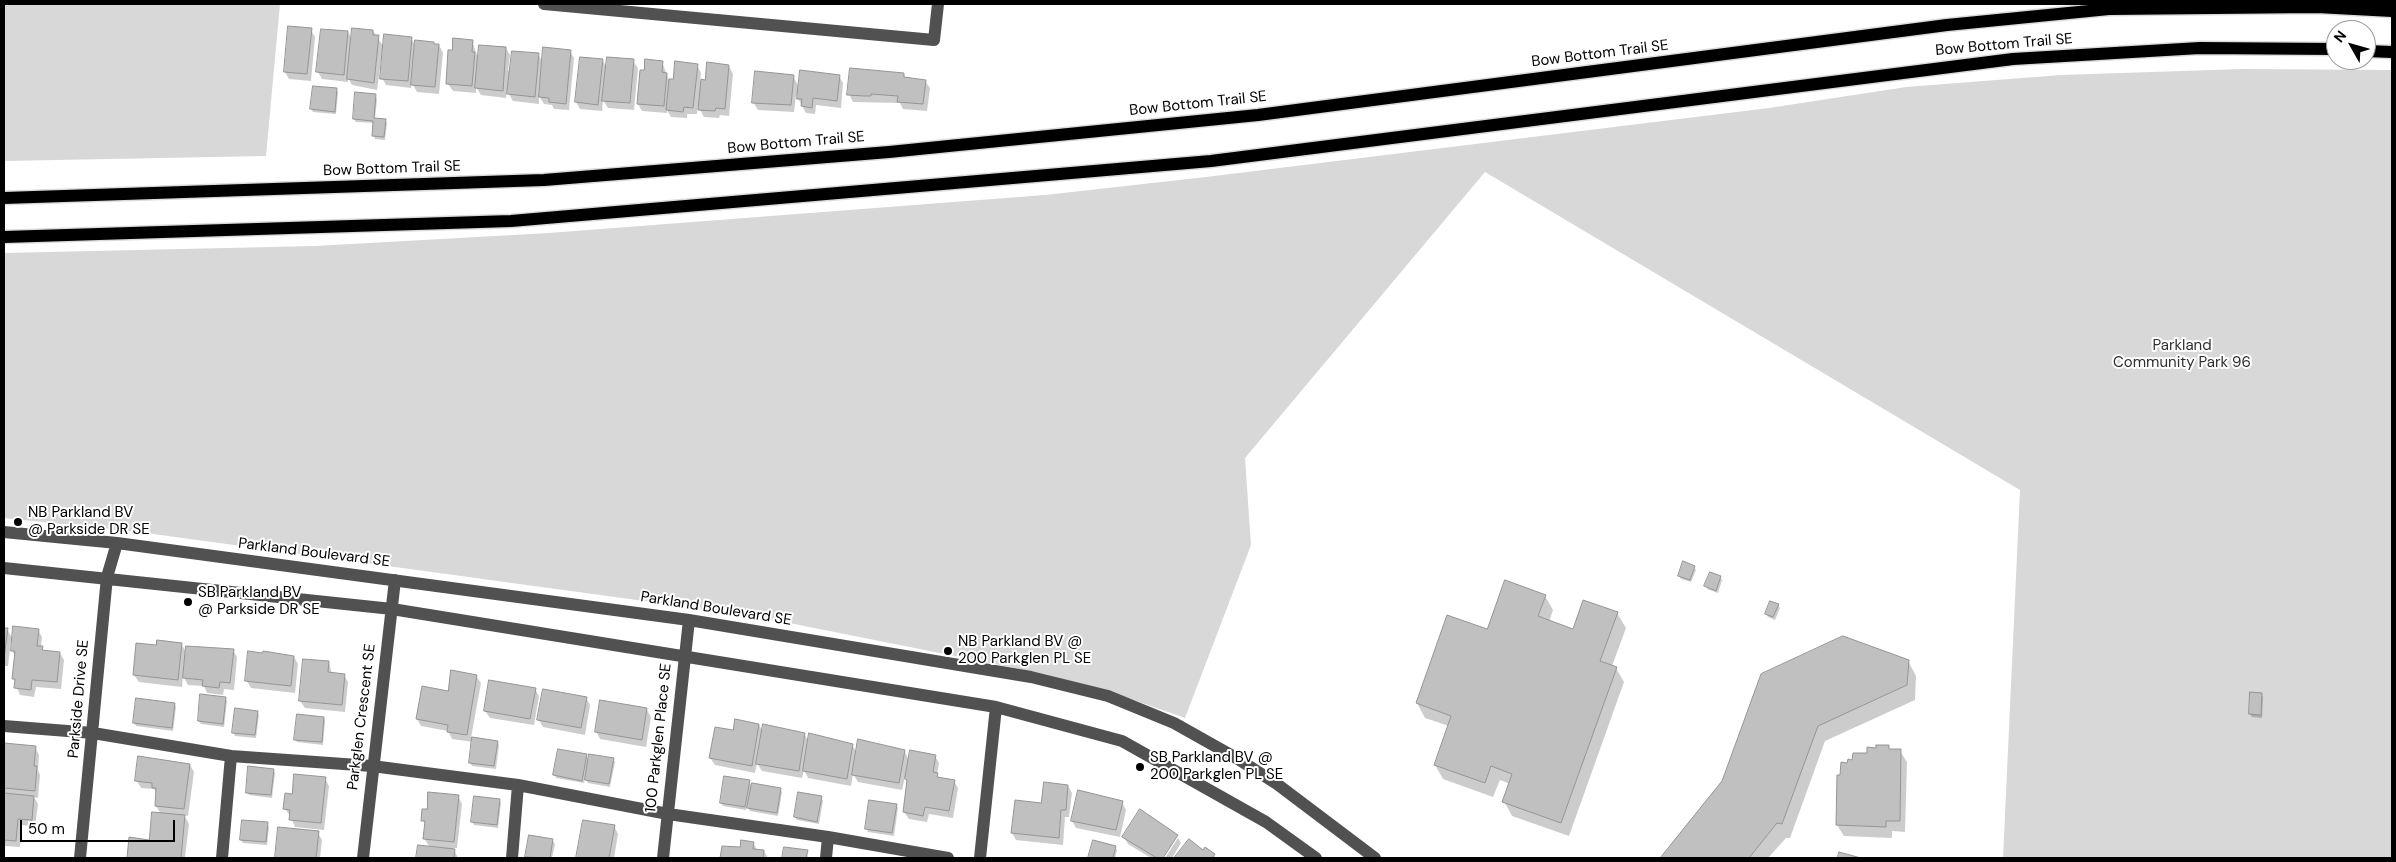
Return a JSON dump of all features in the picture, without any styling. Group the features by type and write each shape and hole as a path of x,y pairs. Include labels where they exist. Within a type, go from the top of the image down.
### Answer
{"main road":[{"name":"Bow Bottom Trail SE","path":"4,198 544,180 889,152 1258,115 1947,25 2109,9 2317,7 2392,11"},
{"name":"Bow Bottom Trail SE","path":"4,237 511,221 1211,161 2013,58 2200,48 2326,49"},
{"path":"2376,51 2392,52"}],"street":[{"path":"544,4 934,40 938,4"},
{"name":"Parkland Boulevard SE","path":"4,532 117,543 689,620 1030,677 1108,696 1174,724 1238,759 1321,816 1375,858"},
{"name":"Parkside Drive SE","path":"80,858 107,578 117,543"},
{"path":"4,568 392,609 996,707 1122,741 1266,822 1316,858"},
{"name":"Parkglen Crescent SE","path":"363,858 372,766 395,580"},
{"name":"100 Parkglen Place SE","path":"663,858 689,620"},
{"path":"980,858 996,707"},
{"path":"4,726 93,733 231,756 372,766 518,785 668,814 828,837 948,858"},
{"path":"222,858 231,756"},
{"path":"512,858 518,785"},
{"path":"826,858 828,837"}],"green space":[{"path":"4,4 280,4 266,156 4,161"},
{"name":"Parkland Community Park 96","path":"2242,69 2392,70 2392,858 2003,858 2020,490 1485,172 1245,458 1251,545 1185,718 1111,692 1040,673 754,616 146,533 4,518 4,253 315,246 549,233 1045,195 1769,108 1906,87 2061,75"}],"building":[{"path":"288,26 312,28 307,74 284,72"},
{"path":"352,28 373,30 373,35 379,35 374,83 347,79"},
{"path":"321,29 348,31 344,75 316,72"},
{"path":"384,34 412,37 408,81 380,79"},
{"path":"453,38 473,40 472,52 475,52 472,86 446,84 448,50 452,50"},
{"path":"415,40 439,44 435,87 411,85"},
{"path":"479,45 506,47 503,91 475,88"},
{"path":"543,47 571,50 566,104 549,102 549,98 539,97"},
{"path":"512,51 539,53 535,97 507,94"},
{"path":"580,57 603,59 598,105 575,102"},
{"path":"607,57 634,59 630,103 602,101"},
{"path":"645,59 663,61 662,72 667,73 664,106 637,104 640,70 644,70"},
{"path":"675,61 698,64 693,108 684,107 683,112 666,110 669,79 673,79"},
{"path":"707,62 729,65 725,109 716,108 715,111 698,110 701,79 705,80"},
{"path":"850,68 904,73 904,77 926,80 923,104 897,102 898,96 847,95"},
{"path":"800,70 840,75 837,101 813,98 812,108 801,106 802,99 797,99"},
{"path":"755,71 794,75 791,105 752,103"},
{"path":"313,86 337,88 335,112 310,109"},
{"path":"355,92 376,94 374,118 386,119 384,137 372,136 373,121 353,119"},
{"path":"1683,561 1695,566 1690,580 1678,576"},
{"path":"1710,572 1721,576 1716,591 1704,586"},
{"path":"1505,580 1546,595 1538,616 1573,629 1583,600 1618,612 1600,661 1617,667 1561,823 1502,802 1512,774 1491,766 1485,783 1434,765 1451,716 1416,703 1447,615 1487,629"},
{"path":"1770,601 1779,604 1773,617 1765,614"},
{"path":"13,626 39,629 37,646 43,646 42,650 60,652 57,682 32,680 31,690 14,688 15,679 12,679 15,651 11,651"},
{"path":"4,628 8,628 4,659"},
{"path":"1843,636 1909,660 1907,685 1818,726 1782,824 1777,823 1749,858 1660,858 1722,781 1761,674"},
{"path":"157,640 182,643 178,680 133,675 136,643 156,645"},
{"path":"186,646 234,649 230,683 220,682 219,688 202,686 203,680 183,678"},
{"path":"248,651 262,653 263,651 294,656 291,686 245,681"},
{"path":"303,659 329,661 328,672 345,674 342,705 299,701"},
{"path":"451,670 477,675 467,735 447,732 448,725 416,719 422,686 448,691"},
{"path":"489,680 536,688 530,719 484,711"},
{"path":"543,689 587,697 581,728 537,720"},
{"path":"2250,692 2262,693 2261,715 2249,714"},
{"path":"200,694 226,697 223,724 198,721"},
{"path":"136,698 175,703 172,728 133,723"},
{"path":"600,700 647,708 642,740 595,732"},
{"path":"235,708 258,711 255,735 232,733"},
{"path":"297,714 324,717 322,742 294,740"},
{"path":"735,719 759,724 752,766 709,758 715,727 733,730"},
{"path":"763,724 805,733 799,771 756,764"},
{"path":"809,733 853,744 847,779 803,771"},
{"path":"472,737 498,741 494,766 469,763"},
{"path":"858,739 905,750 899,783 852,775"},
{"path":"4,743 36,746 34,766 37,766 35,791 4,788"},
{"path":"1876,745 1889,745 1889,749 1901,749 1900,821 1886,821 1886,827 1836,825 1837,775 1840,775 1841,762 1847,763 1848,759 1852,760 1853,753 1867,753 1867,747 1876,748"},
{"path":"558,749 587,754 582,781 553,775"},
{"path":"910,750 936,755 933,772 938,773 937,777 955,780 949,811 925,807 923,816 903,812 907,780 905,779"},
{"path":"589,754 614,758 609,784 585,780"},
{"path":"138,756 190,764 184,809 155,806 156,788 152,788 152,783 135,781"},
{"path":"248,766 274,769 271,795 246,793"},
{"path":"294,774 326,777 321,823 289,820 290,810 283,809 285,793 292,794"},
{"path":"724,776 750,780 745,807 720,803"},
{"path":"1044,782 1068,785 1066,810 1061,810 1059,838 1011,833 1015,800 1041,803"},
{"path":"752,783 781,788 777,813 747,808"},
{"path":"1078,790 1123,801 1116,830 1071,821"},
{"path":"428,792 459,795 454,842 423,839 425,821 421,821 422,809 427,809"},
{"path":"798,792 822,796 817,822 794,817"},
{"path":"4,793 34,796 32,820 18,819 16,841 4,840"},
{"path":"474,796 500,799 497,825 471,822"},
{"path":"869,800 897,804 892,833 865,829"},
{"path":"1140,809 1178,835 1163,858 1157,858 1122,837"},
{"path":"152,812 185,815 181,858 127,858 129,837 149,840"},
{"path":"242,820 268,822 266,842 240,840"},
{"path":"583,820 615,825 609,858 576,858"},
{"path":"278,827 319,831 316,858 275,858"},
{"path":"529,835 553,839 550,858 525,857"},
{"path":"1189,839 1203,850 1205,847 1215,854 1212,858 1174,858"},
{"path":"741,840 754,842 753,849 764,850 763,858 720,858 722,846 740,847"},
{"path":"1093,840 1116,846 1113,858 1088,858"},
{"path":"418,845 455,849 454,858 416,858"},
{"path":"784,847 808,850 806,858 782,858"},
{"path":"1839,852 1861,858 1838,858"}],"place":[{"name":"NB Parkland BV @ Parkside DR SE","path":"18,522"},
{"name":"SB Parkland BV @ Parkside DR SE","path":"188,602"},
{"name":"NB Parkland BV @ 200 Parkglen PL SE","path":"948,651"},
{"name":"SB Parkland BV @ 200 Parkglen PL SE","path":"1140,767"}]}
